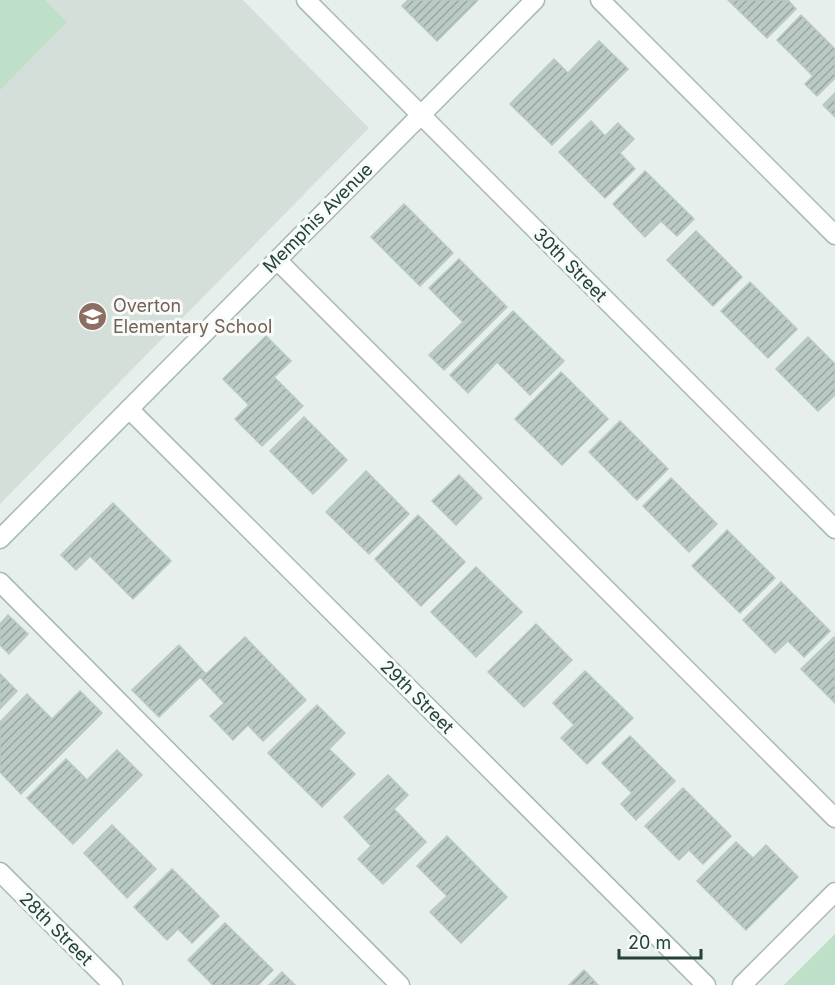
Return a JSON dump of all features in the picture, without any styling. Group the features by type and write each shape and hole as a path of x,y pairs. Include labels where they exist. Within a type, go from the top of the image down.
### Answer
{"street":[{"name":"30th Street","path":"306,0 835,529"},
{"name":"Memphis Avenue","path":"0,539 535,0"},
{"path":"600,0 835,235"},
{"path":"277,260 835,818"},
{"name":"29th Street","path":"129,409 706,985"},
{"path":"0,582 400,985"},
{"name":"28th Street","path":"0,872 113,985"},
{"path":"742,985 835,892"}],"shaded area":[{"name":"Overton Elementary School","path":"0,0 243,0 369,128 0,504"}],"green space":[{"path":"0,0 45,0 67,22 0,90"},
{"path":"835,934 835,985 784,985"}],"building":[{"path":"408,0 478,0 437,41 402,6"},
{"path":"728,0 788,0 796,9 767,38"},
{"path":"801,15 835,49 835,78 817,96 805,84 813,76 777,40"},
{"path":"599,41 628,69 552,145 510,104 554,59 568,73"},
{"path":"835,93 835,117 823,105"},
{"path":"591,121 605,136 618,123 634,139 620,153 635,169 605,198 559,152"},
{"path":"645,171 694,219 677,236 661,221 645,237 613,204"},
{"path":"404,204 453,253 420,286 371,237"},
{"path":"696,231 742,277 713,306 667,260"},
{"path":"459,259 507,307 444,370 429,355 463,322 429,288"},
{"path":"750,282 797,329 768,358 721,311"},
{"path":"513,311 564,361 530,395 497,362 468,393 450,375"},
{"path":"266,336 291,361 274,377 303,406 262,446 235,419 249,405 223,379"},
{"path":"808,337 835,364 835,395 818,411 776,369"},
{"path":"561,372 608,419 562,465 515,419"},
{"path":"304,417 347,460 313,494 270,451"},
{"path":"620,421 668,469 637,500 589,452"},
{"path":"366,471 409,514 369,554 326,512"},
{"path":"459,475 482,498 456,525 432,501"},
{"path":"671,478 717,524 689,552 643,506"},
{"path":"113,503 171,561 133,599 90,556 76,570 61,555"},
{"path":"418,515 465,562 421,606 375,559"},
{"path":"727,530 775,578 740,613 692,566"},
{"path":"476,567 522,612 476,657 431,612"},
{"path":"781,582 830,631 804,657 788,641 775,653 743,620"},
{"path":"8,615 28,634 9,654 0,645 0,624"},
{"path":"536,624 572,660 524,707 488,672"},
{"path":"245,637 306,700 263,741 248,725 233,740 210,716 224,703 200,677 159,717 132,690 179,645 206,674"},
{"path":"835,638 835,703 801,669"},
{"path":"585,671 633,718 587,764 561,738 574,725 553,703"},
{"path":"0,674 17,691 0,709"},
{"path":"80,691 102,713 21,794 0,772 0,722 27,694 52,719"},
{"path":"317,705 345,733 329,749 355,774 322,807 268,753"},
{"path":"630,736 675,781 636,820 621,804 632,793 602,763"},
{"path":"117,750 142,775 73,844 27,798 66,759 87,780"},
{"path":"388,775 408,795 394,809 426,842 383,884 358,859 371,846 344,817"},
{"path":"683,788 731,836 703,864 689,850 679,860 645,826"},
{"path":"112,825 156,869 127,898 84,853"},
{"path":"447,836 507,897 461,943 430,912 447,896 417,866"},
{"path":"736,842 753,858 766,845 798,877 746,930 697,881"},
{"path":"172,869 219,916 192,943 178,929 167,940 134,907"},
{"path":"225,923 273,970 258,985 213,985 188,960"},
{"path":"584,970 598,985 569,985"},
{"path":"282,972 295,985 269,985"}],"place":[{"name":"Overton Elementary School","path":"92,316"}]}
